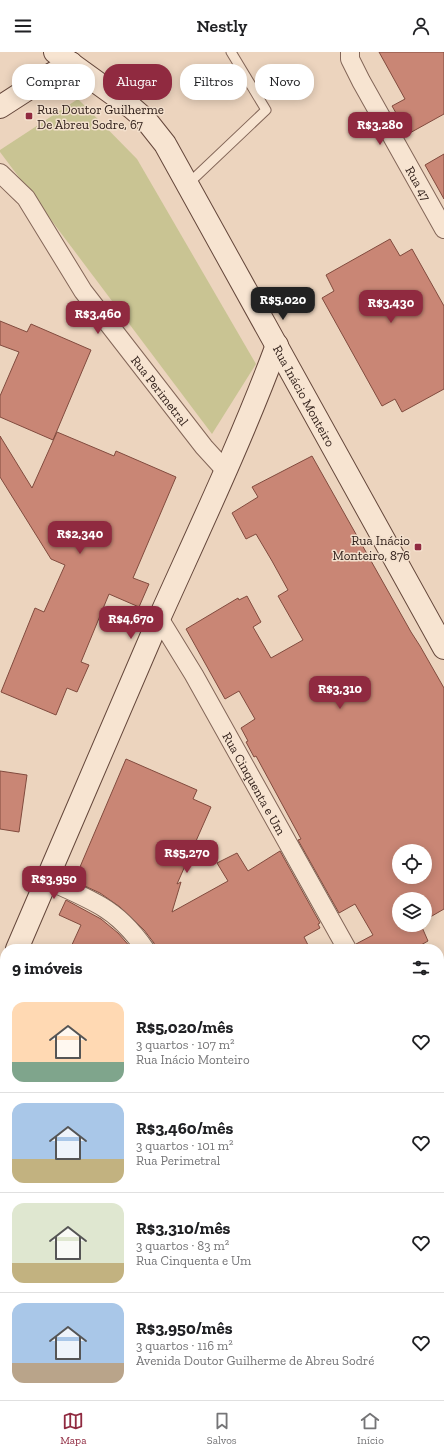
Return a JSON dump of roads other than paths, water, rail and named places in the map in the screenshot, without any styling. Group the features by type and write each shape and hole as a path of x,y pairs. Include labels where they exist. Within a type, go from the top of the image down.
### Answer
{"street":[{"name":"Rua 47","path":"350,52 350,59 360,81 444,229"},
{"name":"Rua Inácio Monteiro","path":"63,58 131,107 146,120 165,144 444,648"},
{"path":"0,107 45,78 63,58"},
{"name":"Rua Perimetral","path":"0,173 26,198 83,291 204,447 225,470"},
{"path":"19,944 159,618 225,470 265,377 277,345"},
{"name":"Rua Cinquenta e Um","path":"159,618 194,675 344,944"},
{"path":"47,880 101,906 126,926 141,944"}],"lane":[{"path":"188,184 266,110 230,52"}],"place":[{"name":"Rua Doutor Guilherme De Abreu Sodre, 67","path":"29,116"},
{"name":"Rua Inácio Monteiro, 876","path":"418,547"}]}
